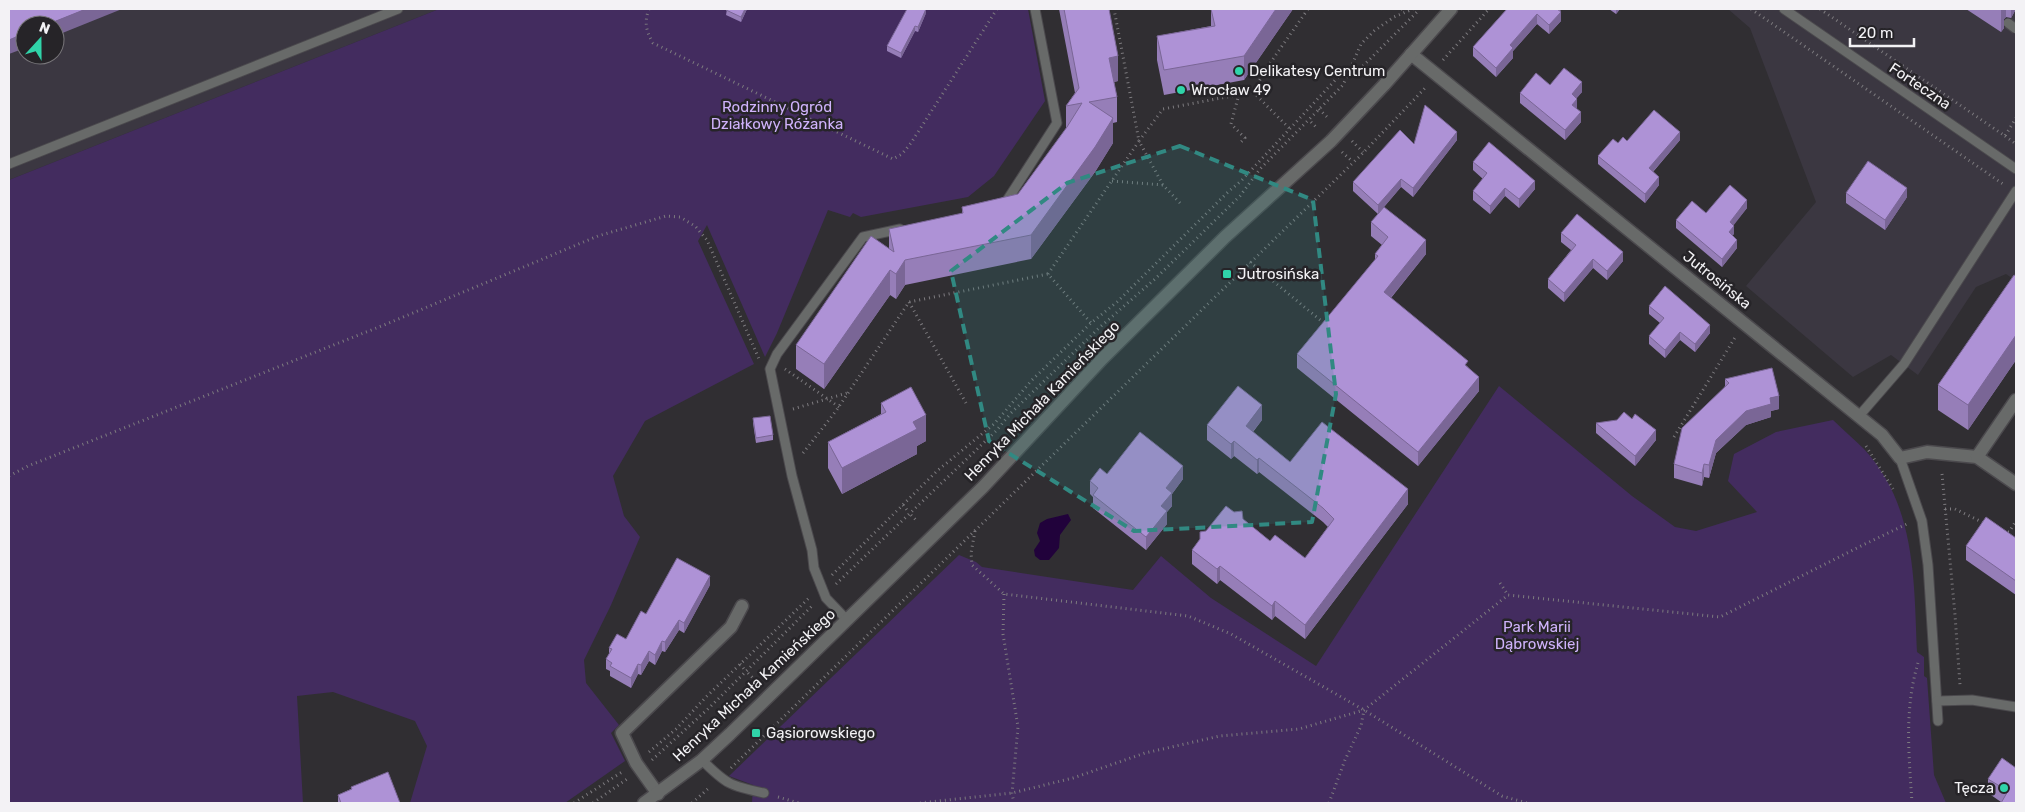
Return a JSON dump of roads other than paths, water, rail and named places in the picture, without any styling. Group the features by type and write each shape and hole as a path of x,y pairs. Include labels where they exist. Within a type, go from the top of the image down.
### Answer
{"street":[{"name":"Henryka Michała Kamieńskiego","path":"644,803 702,760 983,487 1102,360 1225,238 1331,141 1384,85 1451,9"},
{"name":"Jutrosińska","path":"1411,54 1882,435 1900,458"},
{"path":"1977,457 2016,400"},
{"path":"1900,458 1927,452 1977,457 2016,484"},
{"path":"658,794 636,763 622,734 731,628 742,606"}],"lane":[{"path":"9,164 398,9"},
{"path":"992,210 1002,209 1057,123 1035,9"},
{"name":"Forteczna","path":"1784,9 2015,166"},
{"path":"2008,22 2016,29"},
{"path":"1859,416 1904,364 2016,192"},
{"path":"847,620 826,598 814,568 812,550 792,476 770,369 777,354 863,237 909,228"},
{"path":"1900,458 1922,521 1928,565 1938,721"},
{"path":"1937,701 1972,700 2016,707"},
{"path":"702,760 720,778 734,786 764,793"}],"place":[{"name":"Delikatesy Centrum","path":"1239,71"},
{"name":"Wrocław 49","path":"1181,90"},
{"name":"Jutrosińska","path":"1227,274"},
{"name":"Gąsiorowskiego","path":"756,733"},
{"name":"Tęcza","path":"2004,788"}],"park label":[{"name":"Rodzinny Ogród Działkowy Różanka","path":"777,116"},
{"name":"Park Marii Dąbrowskiej","path":"1537,636"}]}
